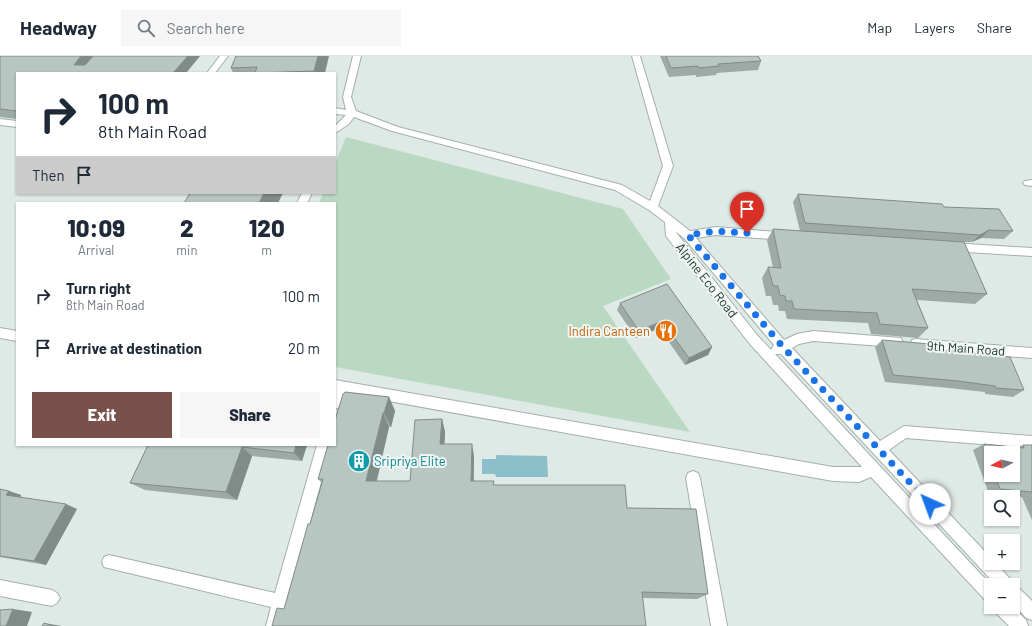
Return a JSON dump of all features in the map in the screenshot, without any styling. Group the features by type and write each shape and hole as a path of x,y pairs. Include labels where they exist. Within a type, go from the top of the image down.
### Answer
{"street":[{"path":"212,72 224,56"},
{"path":"352,113 346,97 358,56"},
{"path":"636,56 668,166 653,207"},
{"path":"336,111 352,113 395,129 618,187 653,207 670,221"},
{"path":"336,129 346,122 352,113"},
{"path":"0,122 16,124"},
{"path":"336,122 346,122"},
{"name":"Alpine Eco Road","path":"670,221 688,235 783,347 999,578"},
{"name":"Alpine Eco Road","path":"670,221 670,233 768,355 984,589"},
{"path":"688,235 716,231 795,236"},
{"path":"937,246 1032,252"},
{"path":"0,333 16,336"},
{"name":"9th Main Road","path":"768,355 797,339 813,336 1032,353"},
{"path":"337,387 834,474 859,475 873,470"},
{"path":"879,449 904,432 1032,442"},
{"path":"274,626 324,446"},
{"path":"693,478 719,626"},
{"path":"109,562 281,602"},
{"path":"0,588 52,598"},
{"path":"1020,599 1032,612"},
{"path":"1009,614 1020,626"}],"green space":[{"path":"346,137 623,209 671,279 603,306 690,432 336,367 336,202 319,202 323,194 336,194 336,162"}],"water":[{"path":"496,455 547,456 548,477 496,477 495,474 482,474 482,459 496,459"}],"building":[{"path":"0,56 81,56 74,65 85,65 93,56 188,56 174,72 16,72 16,111 0,109"},
{"path":"236,56 318,56 314,71 255,72 257,67 231,68"},
{"path":"666,56 758,56 761,61 718,64 719,66 699,68 698,66 671,68"},
{"path":"189,194 264,194 260,202 185,202"},
{"path":"798,194 942,204 944,207 999,209 1013,231 989,230 980,235 805,223"},
{"path":"773,229 964,242 987,294 912,289 928,328 880,324 877,313 794,309 792,301 786,301 785,296 780,295 778,286 773,286 768,267 781,268"},
{"path":"667,284 712,347 689,358 662,321 639,331 620,303"},
{"path":"882,340 931,344 934,349 1010,357 1024,390 996,388 995,386 958,381 893,375"},
{"path":"345,392 389,397 383,413 366,481 410,481 415,420 442,419 440,444 472,444 471,481 494,481 493,485 625,485 627,508 696,509 708,594 642,592 646,626 272,626 277,608 284,609 308,524 310,524 323,479 318,479 328,446 336,446 336,417"},
{"path":"984,444 1004,446 985,446"},
{"path":"1023,445 1032,445 1032,492 1000,489 998,482 1020,482 1020,448 1024,448"},
{"path":"148,446 296,446 294,453 242,447 226,492 130,483"},
{"path":"0,489 9,491 6,495 66,504 34,561 0,556"},
{"path":"13,609 6,626 0,626 0,610"},
{"path":"44,623 53,626 42,626"}],"place":[{"name":"Indira Canteen","path":"666,331"},
{"name":"Sripriya Elite","path":"359,461"}],"route":[{"path":"747,233 716,231 688,235 783,347 930,504"}]}
